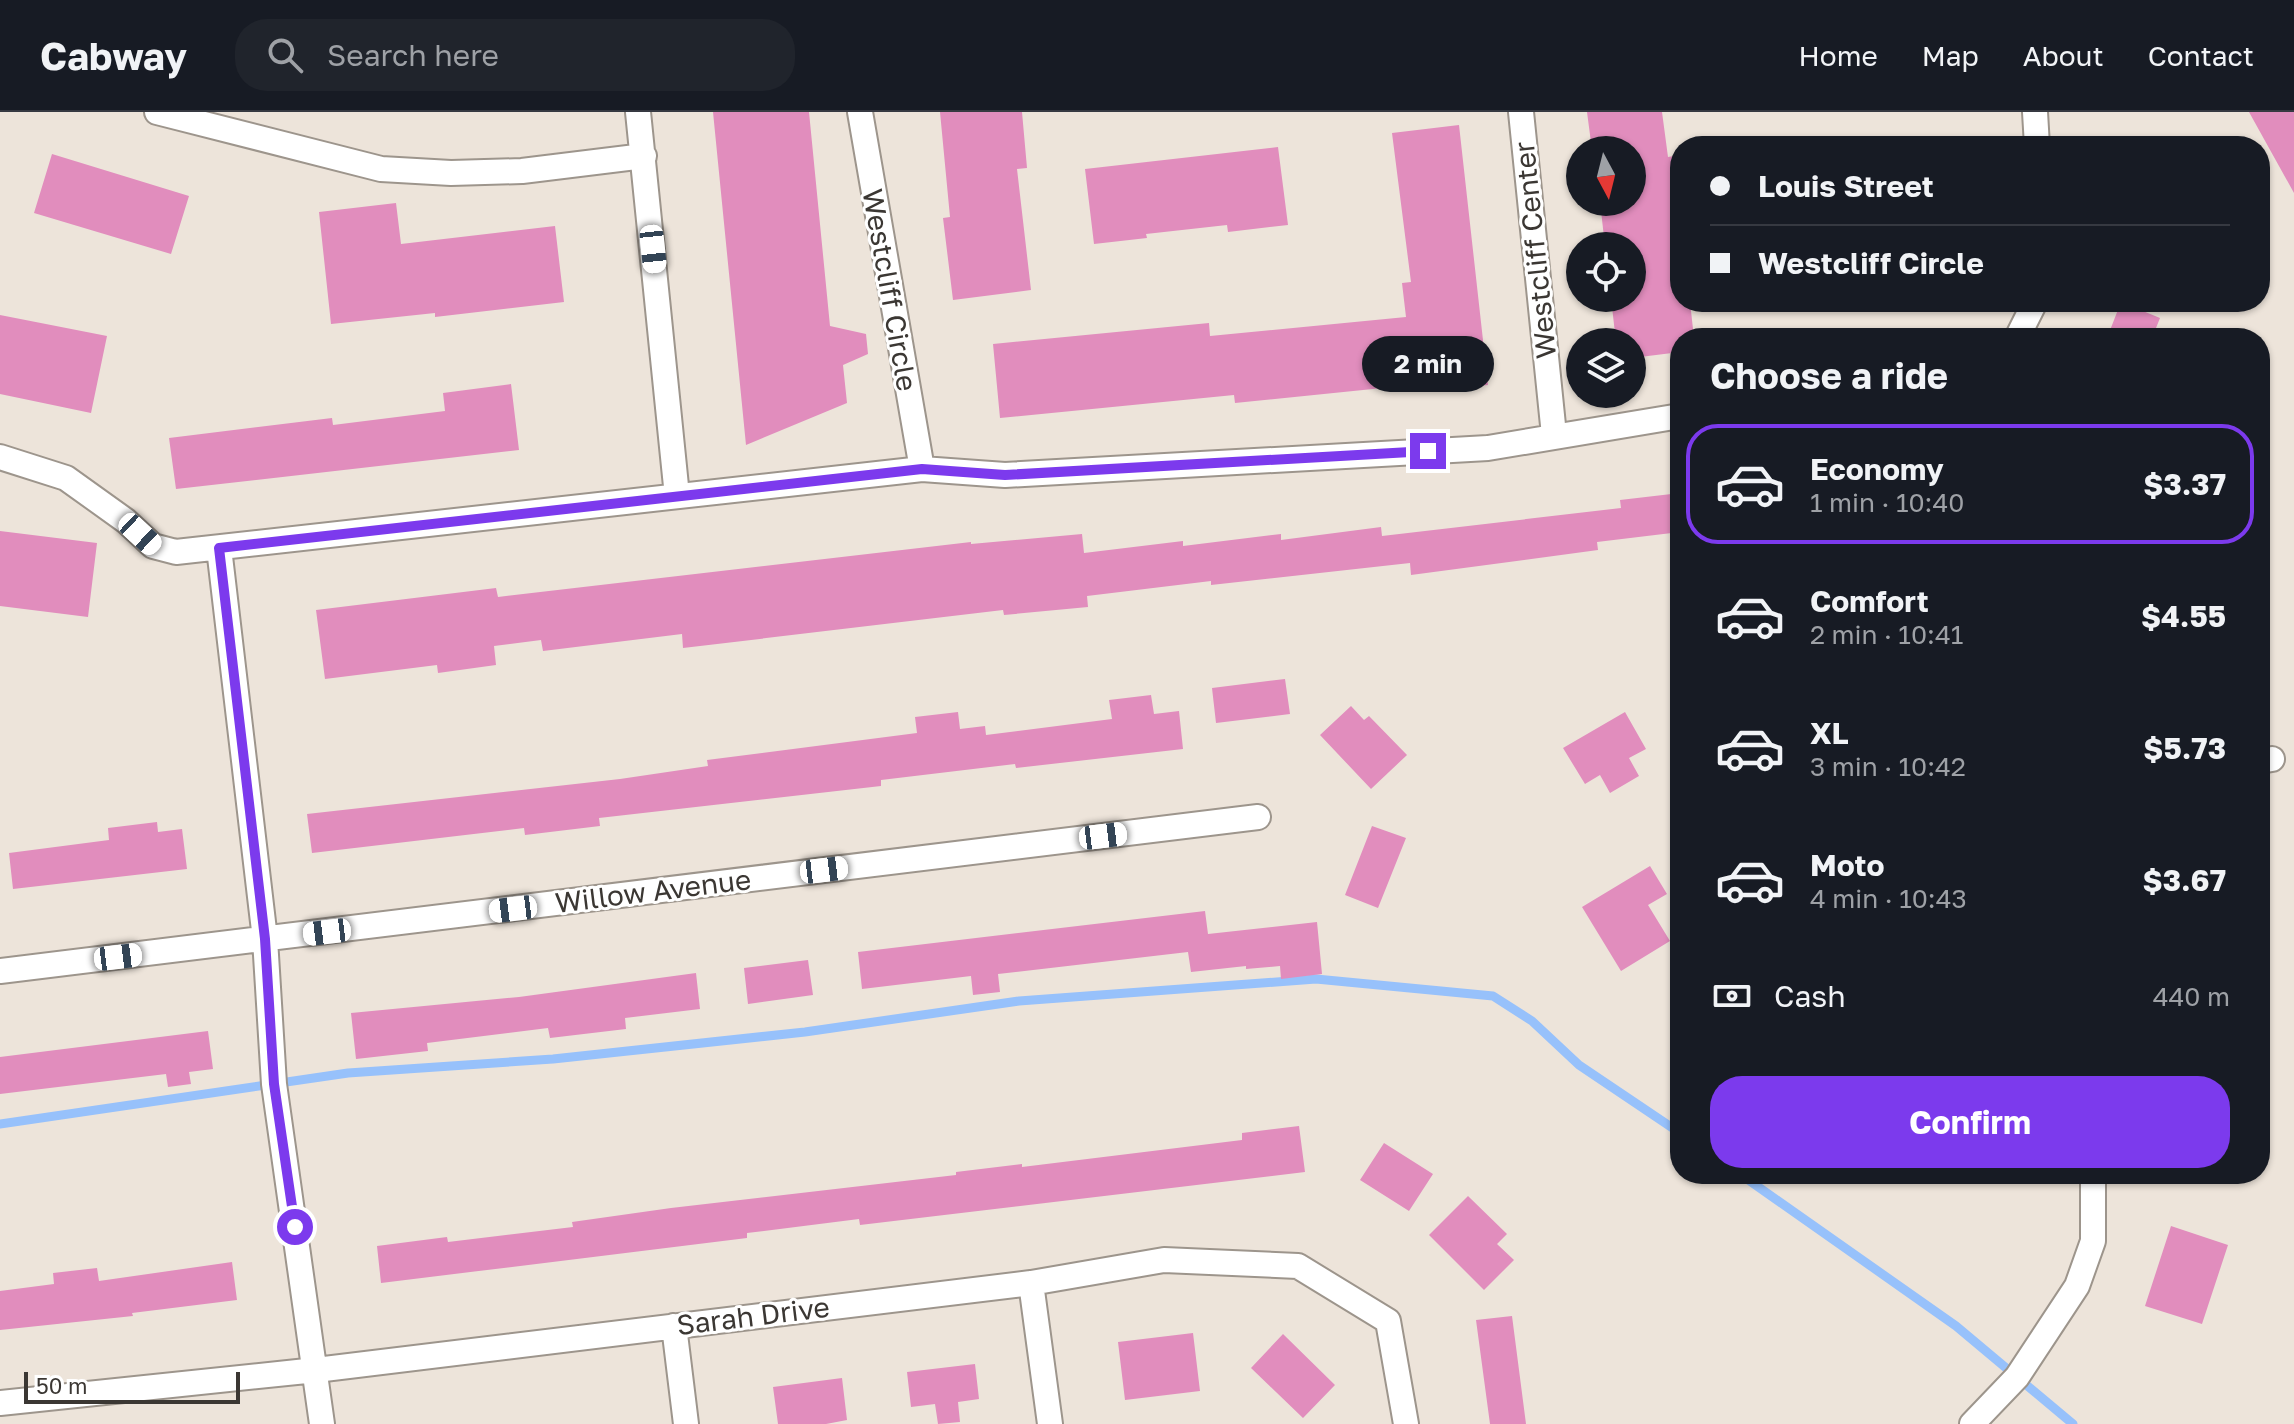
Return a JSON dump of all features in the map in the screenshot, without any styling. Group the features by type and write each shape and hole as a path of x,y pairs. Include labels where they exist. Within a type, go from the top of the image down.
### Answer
{"street":[{"path":"157,112 381,169 451,173 522,171 644,156"},
{"path":"638,112 677,496"},
{"name":"Westcliff Circle","path":"860,112 922,469"},
{"name":"Westcliff Center","path":"1521,112 1554,435"},
{"path":"2035,112 2036,136"},
{"path":"0,457 66,478 126,521 153,546 176,552 922,469 1021,474 1488,448 1670,418"},
{"path":"219,548 265,939 274,1084 322,1424"},
{"name":"Willow Avenue","path":"0,971 1258,817"},
{"path":"1972,1424 2017,1377 2077,1286 2093,1241 2093,1184"},
{"name":"Sarah Drive","path":"0,1403 316,1370 1031,1283 1164,1260 1298,1266 1388,1321 1406,1424"},
{"path":"1031,1283 1050,1424"},
{"path":"674,1326 686,1424"}],"building":[{"path":"713,112 809,112 830,326 866,334 868,354 843,365 847,403 746,445"},
{"path":"940,112 1022,112 1027,168 1017,169 1031,290 953,300 943,218 950,217"},
{"path":"1587,112 1662,112 1670,157 1670,312 1691,312 1693,328 1670,328 1670,353 1646,356 1646,328 1614,328 1613,312 1646,312 1646,232 1603,232 1602,216 1646,216 1646,136 1590,136"},
{"path":"2249,112 2294,112 2294,193 2270,150 2270,136 2262,136"},
{"path":"1459,125 1488,385 1413,392 1412,385 1235,403 1234,395 1000,418 993,344 1209,323 1210,336 1406,317 1402,283 1411,282 1392,133"},
{"path":"1278,147 1288,225 1228,232 1227,225 1146,234 1147,238 1094,244 1085,169"},
{"path":"52,154 189,196 171,254 34,213"},
{"path":"396,203 401,244 555,226 564,302 435,317 435,313 331,324 319,212"},
{"path":"2117,312 2145,312 2160,318 2156,328 2111,328"},
{"path":"0,315 107,336 91,413 0,394"},
{"path":"511,384 519,450 176,489 169,438 332,418 333,425 445,411 443,393"},
{"path":"1670,494 1670,533 1597,542 1598,550 1411,575 1410,563 1211,585 1211,581 1087,596 1088,607 1004,615 1003,610 683,648 682,634 543,651 541,640 494,646 496,665 438,673 437,665 325,679 316,610 496,588 498,597 971,542 1082,534 1084,553 1183,541 1183,546 1281,534 1281,540 1381,527 1382,536 1621,508 1620,500"},
{"path":"0,531 97,543 88,617 0,606"},
{"path":"1285,679 1290,714 1216,723 1212,688"},
{"path":"1151,695 1154,714 1179,711 1183,749 881,780 881,786 599,818 600,826 525,835 524,828 312,853 307,814 620,779 708,766 707,760 917,733 915,717 958,712 960,729 985,726 986,735 1112,719 1109,700"},
{"path":"1351,706 1364,720 1369,716 1407,755 1371,789 1320,735"},
{"path":"1625,712 1646,749 1629,758 1639,776 1610,793 1600,775 1585,784 1563,748"},
{"path":"157,822 158,832 182,829 187,869 13,889 9,853 109,840 108,828"},
{"path":"1372,826 1406,838 1378,908 1345,895"},
{"path":"1650,866 1667,894 1648,905 1670,941 1621,971 1582,907"},
{"path":"1205,911 1208,934 1317,922 1322,974 1281,979 1280,966 1191,972 1188,952 998,974 1000,992 973,995 971,976 862,989 858,952"},
{"path":"808,960 813,995 748,1004 744,968"},
{"path":"696,973 700,1009 625,1018 626,1029 550,1038 548,1028 427,1043 428,1051 356,1059 351,1013 519,997"},
{"path":"208,1031 213,1069 189,1072 191,1084 168,1087 166,1074 0,1094 0,1057"},
{"path":"1299,1126 1305,1172 860,1225 859,1219 747,1233 747,1238 381,1283 377,1246 447,1237 448,1242 573,1227 572,1222 671,1208 1242,1140 1242,1133"},
{"path":"1384,1143 1433,1174 1409,1211 1360,1180"},
{"path":"1468,1196 1507,1234 1497,1244 1514,1260 1484,1290 1429,1235"},
{"path":"2171,1226 2228,1245 2202,1324 2145,1306"},
{"path":"232,1262 237,1300 132,1313 133,1316 0,1330 0,1291 54,1284 53,1273 97,1268 99,1281"},
{"path":"1512,1316 1526,1424 1490,1424 1476,1320"},
{"path":"1193,1333 1200,1391 1125,1400 1118,1342"},
{"path":"1283,1334 1335,1385 1303,1418 1251,1368"},
{"path":"975,1364 979,1399 958,1402 960,1422 938,1424 935,1404 911,1407 907,1372"},
{"path":"842,1378 847,1420 826,1424 778,1424 773,1387"}],"waterway":[{"path":"0,1124 348,1073 553,1059 805,1032 1019,1001 1316,979 1493,996 1532,1021 1579,1065 1670,1126"},
{"path":"1754,1184 1956,1326 2073,1424"}],"route":[{"path":"295,1227 274,1084 265,939 219,548 922,469 1005,475 1428,451"}]}
